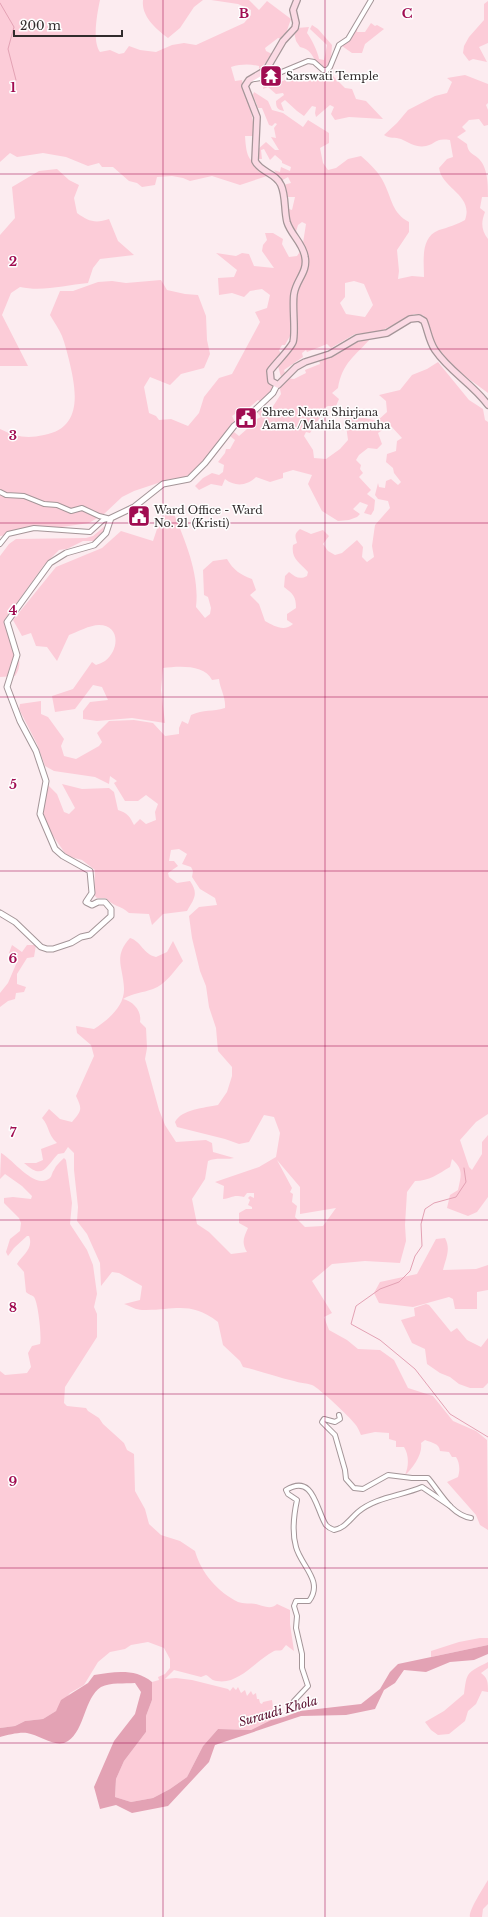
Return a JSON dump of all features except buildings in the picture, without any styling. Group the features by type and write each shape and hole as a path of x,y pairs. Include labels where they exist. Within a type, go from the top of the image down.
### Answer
{"main road":[{"path":"297,0 293,8 295,28 283,41 266,70 249,80 245,88 257,119 256,161 258,165 272,174 280,183 284,193 288,224 302,247 306,258 304,272 296,284 294,294 293,342 269,373 271,381 277,385 296,367 305,362 330,354 357,338 387,332 410,320 419,318 424,321 431,343 441,357 456,374 478,392 488,404"}],"street":[{"path":"249,80 272,76 308,61 314,62 323,70 327,70 330,67 339,45 348,39 371,0"},
{"path":"0,544 8,534 34,528 90,532 109,518 134,507 163,484 189,479 205,464 234,426 255,410 272,393 277,385"},
{"path":"0,492 6,495 24,496 44,504 56,505 71,511 82,508 99,516 109,518"},
{"path":"0,913 15,922 41,947 47,949 71,943 81,937 90,935 111,916 111,909 105,902 98,902 92,905 86,902 92,893 90,871 63,856 55,849 40,814 46,781 36,751 20,721 7,687 18,655 7,622 50,563 66,553 94,545 106,533 109,518"},
{"path":"339,1415 340,1419 335,1422 324,1419 322,1422 335,1435 345,1470 346,1479 354,1488 362,1489 388,1475 428,1478 450,1506"},
{"path":"294,1701 308,1686 302,1668 302,1654 296,1628 297,1616 294,1606 296,1600 309,1601 314,1594 314,1581 296,1548 294,1520 297,1500 288,1494 286,1490 298,1486 306,1488 312,1492 327,1525 334,1530 340,1529 359,1511 369,1505 395,1495 422,1488 450,1506 463,1517 471,1518"}],"shaded area":[{"path":"0,0 100,0 96,27 96,41 98,47 100,52 110,50 119,54 124,53 129,46 140,50 156,52 172,45 184,43 196,45 244,23 251,15 251,10 238,4 211,0 249,0 259,10 267,1 291,19 284,39 278,38 265,48 266,51 274,55 259,69 259,66 249,65 238,65 231,67 235,81 242,80 252,115 254,129 253,136 245,136 247,152 251,160 267,176 240,185 212,176 190,181 172,176 157,177 155,185 142,187 137,183 129,181 113,167 102,167 99,163 88,166 66,157 43,153 17,157 10,153 0,162"},
{"path":"143,0 203,0 194,7 180,28 168,38 150,22 144,11"},
{"path":"488,1 488,43 479,47 487,62 473,59 469,61 463,53 464,46 469,37 484,20 484,4"},
{"path":"358,22 357,32 365,32 371,23 384,29 365,44 362,53 352,53 342,46"},
{"path":"312,25 318,29 332,45 330,73 345,88 352,89 356,99 366,101 383,119 349,117 335,120 331,114 334,107 330,105 316,117 316,107 312,106 304,116 285,100 281,103 284,111 282,111 277,107 276,101 284,95 283,93 276,94 268,87 263,89 264,84 283,81 294,75 299,81 310,76 315,78 326,76 324,71 317,64 310,53 306,49 300,47 296,41 294,32 297,28 309,27 307,33 314,45 319,59 324,60 327,45 310,29"},
{"path":"465,75 488,84 488,103 486,105 488,110 488,125 484,126 479,119 469,120 462,127 466,131 457,137 467,144 469,151 478,158 486,171 488,197 482,197 480,208 485,212 482,226 488,239 488,393 454,368 434,342 423,315 414,314 374,333 355,334 331,348 327,344 307,352 306,350 302,353 303,357 284,370 285,373 281,377 278,366 292,350 297,337 297,293 308,266 308,260 303,243 306,224 302,222 298,225 295,235 290,224 286,208 292,210 295,197 287,197 283,185 291,183 288,177 281,181 274,170 280,172 281,167 290,171 291,167 282,163 282,161 275,155 270,160 264,149 261,150 262,159 257,159 257,150 266,142 275,150 279,150 271,137 276,138 274,128 277,124 275,123 272,126 269,125 262,108 258,108 253,95 254,92 268,101 272,110 283,113 303,127 308,120 329,133 329,143 320,148 323,163 328,170 336,168 348,159 361,156 377,172 384,183 396,210 409,222 409,232 397,250 399,271 398,279 412,276 424,277 424,250 429,238 433,233 439,230 465,220 467,211 462,198 441,175 439,168 447,159 453,157 450,140 439,140 430,145 419,146 413,145 401,139 384,135 408,110 435,96 447,93 452,82 447,78","holes":["354,281 364,284 373,305 365,317 346,314 340,303 345,297 345,283"]},
{"path":"57,169 69,180 79,185 74,198 77,213 92,221 109,219 118,241 134,255 100,259 93,268 88,283 37,289 20,287 11,293 2,315 28,366 0,366 0,235 15,218 12,187 39,171"},
{"path":"265,233 273,233 283,239 282,244 289,257 297,256 301,250 303,266 301,276 296,280 292,295 290,336 285,345 282,345 279,350 281,354 268,372 268,382 275,386 261,402 258,400 245,411 241,410 232,416 235,422 197,470 183,478 170,479 134,491 122,497 104,514 89,523 0,536 0,429 11,434 32,437 57,431 66,424 71,416 74,406 74,383 67,351 61,333 50,315 60,291 73,291 98,282 112,281 126,283 161,280 167,290 198,295 206,316 207,340 210,354 204,368 181,374 170,385 150,377 144,387 149,413 156,416 159,420 171,419 188,426 199,413 204,397 219,378 232,374 260,322 255,312 267,308 270,295 262,289 250,291 244,297 232,293 219,295 218,278 234,277 237,270 216,253 236,256 242,253 249,254 254,266 274,268 262,251 263,245 267,240"},
{"path":"371,338 350,360 340,379 338,388 332,393 339,399 336,406 328,406 324,408 324,411 310,433 306,432 304,436 313,450 314,458 326,459 340,449 348,440 345,418 365,418 377,421 387,412 386,401 379,395 400,390 412,375 427,369 438,362 469,400 483,409 485,420 488,422 488,1114 476,1122 460,1140 469,1167 472,1170 482,1154 482,1142 488,1135 488,1197 477,1212 468,1216 447,1208 450,1195 458,1190 461,1176 458,1166 452,1159 450,1167 437,1175 420,1181 415,1181 407,1192 405,1225 406,1241 400,1263 365,1261 332,1264 312,1281 332,1313 324,1317 329,1330 347,1340 358,1349 380,1350 394,1360 408,1388 433,1396 453,1421 476,1431 487,1440 488,1530 480,1525 476,1515 447,1482 458,1477 459,1470 456,1457 452,1457 449,1452 440,1451 437,1445 425,1440 421,1443 417,1460 405,1475 408,1461 406,1450 404,1447 396,1447 396,1441 389,1439 389,1433 375,1432 361,1435 357,1426 347,1415 316,1387 243,1367 240,1361 223,1345 218,1322 208,1315 198,1311 181,1308 142,1310 135,1309 124,1304 140,1300 142,1286 119,1273 112,1272 101,1286 100,1263 87,1234 77,1221 78,1207 74,1170 74,1153 68,1147 64,1153 58,1154 47,1167 40,1171 30,1168 24,1163 36,1163 43,1160 41,1149 57,1143 52,1137 42,1118 49,1109 60,1119 72,1122 79,1113 80,1104 76,1096 94,1056 91,1045 77,1033 76,1026 94,1029 110,1017 119,1007 124,995 120,956 125,945 130,938 137,942 148,953 156,957 167,952 173,941 183,961 173,973 166,981 157,987 130,995 123,999 127,1000 136,1007 140,1014 140,1022 146,1028 147,1048 145,1059 159,1110 165,1125 176,1142 206,1140 212,1143 213,1152 234,1158 214,1159 208,1161 205,1179 192,1199 197,1224 209,1232 231,1254 247,1252 244,1237 248,1228 239,1223 239,1213 246,1209 252,1209 252,1207 248,1205 250,1200 248,1198 250,1196 254,1198 254,1193 247,1193 244,1197 235,1196 223,1199 224,1186 215,1182 259,1167 276,1157 280,1133 274,1117 264,1115 249,1142 239,1144 177,1127 175,1122 183,1114 188,1112 218,1105 227,1092 232,1076 232,1067 218,1051 216,1028 209,1007 206,986 200,971 192,938 189,916 199,907 217,905 215,898 200,889 192,877 193,871 191,867 182,864 187,854 179,849 171,850 169,861 174,861 178,866 168,873 169,877 177,883 190,881 193,886 195,893 192,903 187,911 163,914 152,925 149,914 129,913 111,903 106,898 97,898 94,895 95,870 82,860 67,856 51,833 41,808 45,782 57,794 64,812 69,814 75,808 62,784 82,789 109,788 114,792 118,810 124,812 134,825 140,819 146,824 156,820 155,812 158,804 146,795 138,801 125,801 114,783 117,781 110,776 109,784 95,777 54,771 45,766 37,744 19,709 20,704 41,701 41,714 48,717 64,739 61,746 64,756 76,759 99,746 102,742 97,733 109,721 134,720 153,723 165,736 179,734 179,728 182,721 188,724 191,715 225,708 225,700 219,679 212,680 204,671 190,667 163,668 161,690 165,723 132,718 97,721 83,719 83,711 90,702 108,700 102,687 93,685 75,709 55,712 52,696 73,689 92,662 96,665 110,657 115,645 116,639 114,634 111,629 106,626 95,625 69,635 57,661 47,647 36,646 31,633 22,636 13,620 56,567 102,548 121,531 153,541 158,526 171,507 190,556 196,581 196,607 205,618 210,614 211,608 208,597 204,595 203,570 213,561 227,559 238,572 252,579 256,590 250,595 259,604 265,621 283,628 293,624 287,620 287,614 296,608 295,598 284,587 285,576 289,572 295,577 302,578 307,576 308,572 296,560 293,554 293,545 297,543 295,537 297,532 300,529 311,534 323,530 329,536 323,544 328,551 335,555 342,553 357,540 363,547 362,557 367,562 374,557 372,546 375,525 390,508 388,501 378,499 375,495 378,483 379,487 385,488 386,481 391,479 398,485 401,482 394,473 393,468 386,462 387,454 396,451 397,441 402,438 390,425 378,433 382,444 377,449 368,448 359,455 356,460 361,465 360,469 363,473 359,477 371,490 367,494 375,500 374,510 371,515 364,513 368,505 360,502 353,509 360,514 357,517 349,520 338,521 322,511 308,484 312,475 293,470 283,473 283,478 270,482 256,477 245,484 229,482 225,479 222,486 211,484 199,490 195,486 203,478 212,473 219,475 223,472 224,465 218,462 225,453 226,449 230,449 235,440 230,436 234,432 239,436 247,429 245,427 251,426 251,422 261,417 257,412 263,409 270,411 281,394 280,389 285,378 294,379 306,373 305,370 320,364 319,360 334,355 347,345","holes":["277,1160 300,1187 300,1214 336,1208 323,1226 305,1227 295,1217 297,1206 292,1202 293,1194 290,1192 292,1188"]},
{"path":"105,526 108,528 107,534 101,541 83,541 67,549 59,550 44,565 4,621 16,648 19,669 15,676 0,677 0,556 9,544 16,539 86,538 93,536"},
{"path":"12,945 22,952 27,945 36,945 34,957 27,958 17,974 17,984 26,987 24,992 16,993 15,999 8,1001 0,1007 0,993 8,983 17,962 9,953"},
{"path":"1,1153 31,1177 44,1181 50,1178 55,1168 64,1158 66,1160 72,1203 70,1224 87,1250 93,1265 97,1294 94,1307 97,1314 97,1337 65,1387 64,1403 67,1406 86,1408 99,1418 103,1424 124,1443 127,1450 134,1454 135,1491 145,1509 149,1524 161,1535 180,1541 195,1551 201,1567 217,1587 238,1602 270,1607 277,1604 290,1610 290,1624 294,1651 286,1645 282,1650 275,1651 267,1655 240,1676 225,1681 217,1681 206,1675 201,1677 174,1670 165,1679 176,1678 192,1680 228,1689 230,1691 233,1687 236,1690 238,1687 241,1693 245,1690 247,1696 251,1691 253,1695 256,1693 257,1699 259,1699 260,1703 262,1704 263,1702 272,1700 273,1707 271,1720 251,1730 218,1729 203,1746 187,1777 170,1789 153,1798 131,1802 115,1797 116,1779 124,1761 146,1732 146,1716 152,1700 152,1682 159,1680 158,1677 165,1674 170,1668 170,1659 164,1648 148,1642 131,1645 125,1649 110,1652 98,1662 84,1685 70,1693 56,1711 43,1719 25,1721 15,1726 0,1728 0,1371 5,1375 27,1373 31,1367 28,1353 32,1346 40,1344 37,1305 34,1297 26,1292 24,1272 17,1264 29,1248 29,1236 27,1236 14,1248 8,1256 6,1252 10,1239 20,1231 21,1223 19,1218 4,1203 4,1198 13,1197 31,1199 32,1196 22,1186 5,1174 0,1179"},
{"path":"445,1238 448,1250 443,1270 476,1269 488,1265 488,1290 477,1292 477,1309 455,1309 453,1299 449,1297 413,1307 379,1303 374,1293 380,1282 417,1274 436,1239"},
{"path":"426,1304 429,1305 451,1332 457,1328 467,1340 481,1347 488,1338 488,1383 483,1388 470,1388 459,1384 450,1377 440,1373 427,1364 425,1349 412,1343 401,1320 415,1316 414,1308"},
{"path":"488,1638 488,1645 431,1657 431,1651 459,1642"},
{"path":"488,1645 488,1654 474,1660 450,1662 426,1672 404,1670 395,1683 384,1690 375,1709 346,1715 301,1716 215,1745 209,1762 168,1806 132,1813 116,1805 100,1809 94,1787 114,1741 135,1714 141,1692 135,1683 105,1685 95,1692 74,1736 63,1743 53,1743 27,1733 17,1733 0,1737 0,1728 15,1726 25,1721 43,1719 56,1711 61,1700 88,1683 94,1675 124,1672 139,1675 152,1682 152,1700 146,1716 146,1732 124,1761 116,1779 115,1797 131,1802 153,1798 170,1789 187,1777 203,1746 218,1729 251,1730 271,1720 300,1711 361,1704 380,1689 390,1672 398,1664"},
{"path":"488,1662 488,1668 481,1673 487,1681 488,1692 482,1691 476,1704 468,1711 465,1721 449,1734 438,1735 431,1730 425,1722 444,1711 464,1694 467,1677 469,1674 476,1668"},
{"path":"488,1880 488,1904 483,1909 482,1917 470,1917 474,1905"}],"waterway":[{"path":"0,3 14,27 8,49 16,80"},
{"path":"464,1168 466,1182 456,1197 434,1203 425,1209 421,1224 422,1246 415,1256 410,1271 399,1282 380,1289 356,1306 351,1324 380,1340 415,1369 450,1414 488,1437"}],"place":[{"name":"Sarswati Temple","path":"271,76"},
{"name":"Shree Nawa Shirjana Aama /Mahila Samuha","path":"246,418"},
{"name":"Ward Office - Ward No. 21 (Kristi)","path":"139,516"}],"water label":[{"name":"Suraudi Khola","path":"278,1711"}]}
